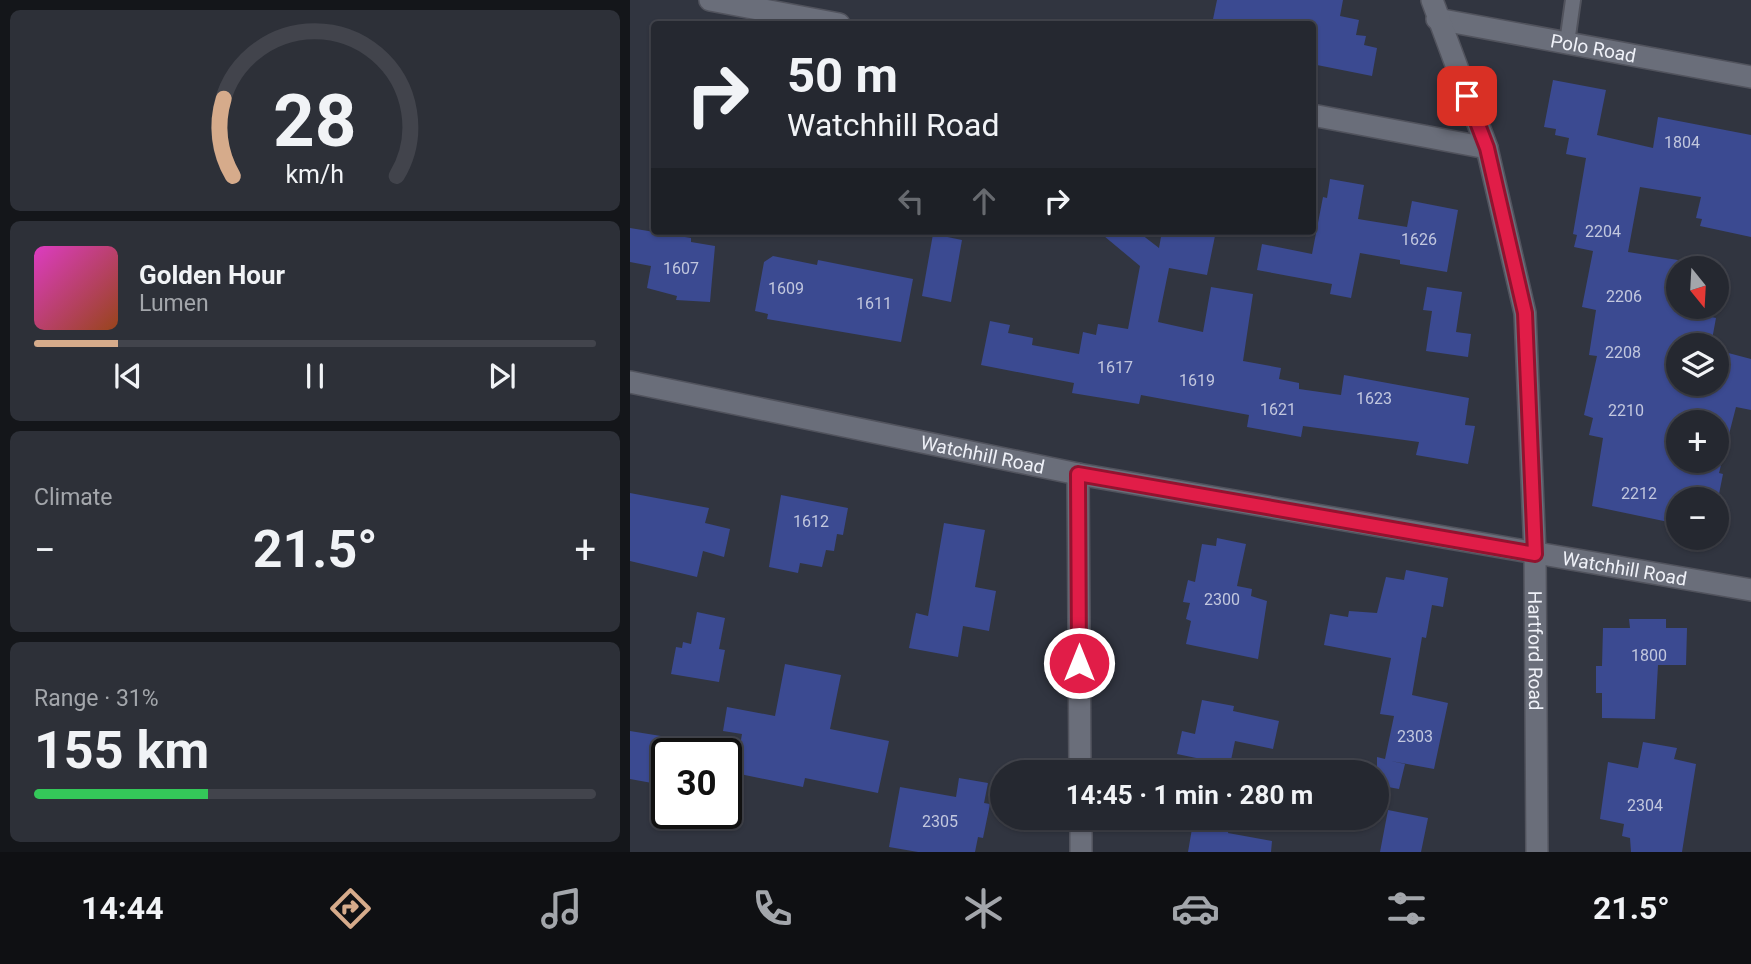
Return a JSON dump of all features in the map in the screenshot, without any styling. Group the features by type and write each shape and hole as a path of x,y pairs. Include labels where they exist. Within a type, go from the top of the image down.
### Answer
{"street":[{"path":"710,0 823,21"},
{"name":"Polo Road","path":"1435,10 1567,43 1751,77"},
{"name":"Hartford Road","path":"1435,10 1487,148 1525,313 1535,554 1537,852"},
{"path":"1316,116 1487,148"},
{"name":"Watchhill Road","path":"630,382 1078,474 1751,590"},
{"path":"1078,474 1080,760"},
{"path":"1081,830 1081,852"}],"lane":[{"path":"1567,43 1573,0"}],"building":[{"path":"1217,0 1343,0 1340,16 1359,20 1356,35 1366,36 1364,45 1377,48 1372,76 1316,65 1316,21 1213,21"},
{"path":"1553,80 1606,90 1597,135 1653,148 1658,117 1751,135 1751,237 1700,226 1702,219 1696,218 1701,197 1640,187 1628,252 1666,258 1666,319 1716,319 1713,333 1666,333 1666,396 1729,396 1729,353 1751,359 1751,410 1736,407 1729,434 1729,410 1666,410 1666,473 1723,474 1720,487 1666,487 1666,521 1592,506 1603,438 1589,435 1593,418 1584,415 1597,356 1589,355 1596,310 1582,307 1593,251 1574,247 1577,235 1573,234 1586,158 1566,154 1569,138 1555,135 1556,129 1544,127"},
{"path":"1330,179 1364,185 1358,219 1407,227 1412,201 1458,210 1447,272 1400,264 1400,260 1360,253 1351,298 1330,294 1332,284 1257,270 1262,244 1312,254 1323,197 1327,198"},
{"path":"630,228 651,231 651,235 691,238 691,242 715,246 710,302 676,300 677,296 647,288 651,266 630,262"},
{"path":"933,235 962,240 951,302 922,296"},
{"path":"1103,235 1142,235 1159,248 1161,235 1215,235 1207,275 1169,268 1158,322 1203,332 1211,287 1253,294 1243,361 1281,368 1279,379 1299,383 1299,389 1341,395 1344,375 1469,398 1465,425 1475,426 1468,464 1416,455 1419,442 1303,426 1301,437 1247,427 1249,415 1141,395 1139,404 1072,393 1074,383 981,365 990,321 1010,325 1008,333 1033,338 1032,345 1079,354 1083,332 1096,335 1098,324 1128,329 1140,266"},
{"path":"773,256 817,265 818,260 913,279 901,342 767,319 768,314 755,311 764,262"},
{"path":"1427,287 1462,292 1456,332 1471,334 1468,357 1426,351 1432,311 1423,310"},
{"path":"630,493 709,508 705,523 730,529 724,557 703,551 697,577 630,561"},
{"path":"781,495 848,508 843,535 837,534 834,551 826,550 822,567 800,563 798,573 769,567"},
{"path":"944,523 985,530 975,587 996,591 989,631 963,626 958,657 909,648 916,613 928,616"},
{"path":"1217,538 1246,544 1237,586 1252,589 1251,596 1267,601 1258,659 1186,644 1191,621 1186,619 1190,603 1183,602 1188,580 1195,582 1202,544 1216,546"},
{"path":"1406,570 1448,578 1443,607 1432,605 1426,638 1422,637 1412,695 1448,703 1434,769 1391,761 1405,764 1399,789 1389,787 1389,760 1377,760 1377,757 1385,759 1394,716 1380,714 1391,658 1324,645 1330,614 1348,617 1349,611 1377,613 1386,577 1404,580"},
{"path":"697,612 725,618 719,649 725,650 719,682 671,674 676,647 682,648 683,642 691,644"},
{"path":"1629,619 1666,619 1666,628 1687,628 1686,665 1658,665 1655,719 1602,718 1602,693 1596,693 1596,666 1602,666 1603,628 1630,628"},
{"path":"785,664 841,675 830,729 889,741 878,793 805,778 803,787 742,774 742,734 723,731 727,707 775,716"},
{"path":"1202,700 1234,706 1233,711 1279,721 1273,749 1235,741 1231,760 1206,760 1177,754 1182,731 1195,734"},
{"path":"630,731 667,737 651,738 651,783 630,779"},
{"path":"1643,742 1677,748 1674,759 1696,764 1682,852 1631,852 1630,838 1622,836 1624,824 1600,819 1608,762 1638,768"},
{"path":"959,778 988,783 984,803 990,804 983,838 978,837 975,852 918,852 889,847 900,787 956,797"},
{"path":"1389,810 1428,818 1421,852 1380,852 1384,830 1389,830"},
{"path":"1192,830 1229,830 1228,833 1272,841 1271,852 1188,852"}],"route":[{"path":"1079,663 1078,474 1535,554 1525,313 1487,148 1467,96"}]}
